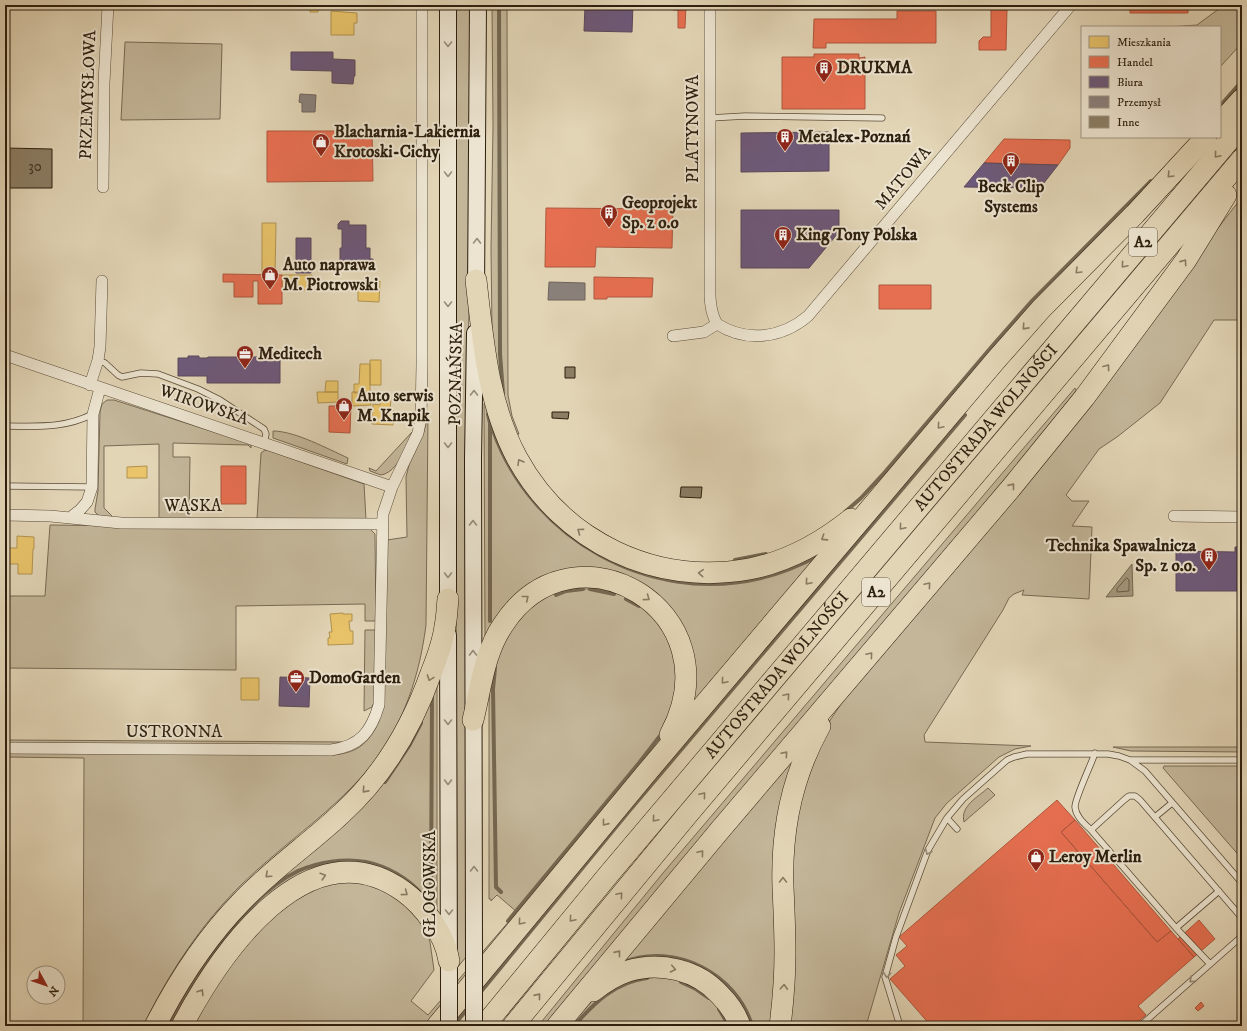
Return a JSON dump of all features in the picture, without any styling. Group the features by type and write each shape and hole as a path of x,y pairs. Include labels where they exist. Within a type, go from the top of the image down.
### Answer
{"highway":[{"path":"1221,122 1242,99"},
{"name":"AUTOSTRADA WOLNOŚCI","path":"484,1026 609,874 1242,125"},
{"path":"437,1026 648,771 1041,309 1135,214 1205,138"},
{"name":"AUTOSTRADA WOLNOŚCI","path":"513,1026 703,795 1242,159"},
{"path":"562,1021 710,841 1011,488 1084,398 1186,260 1242,168"},
{"path":"476,280 484,347 496,405 502,425 517,458 537,490 562,516 586,535 610,550 649,565 686,572 707,573 750,569 805,550 822,540 888,488"},
{"path":"473,720 483,676 492,646 502,625 515,608 534,592 559,581 587,578 608,581 631,588 653,603 669,621 678,636 684,655 686,668 686,689 679,717 667,741 648,771"},
{"path":"156,1026 188,969 230,914 261,882 348,808 367,788 391,756 417,708 438,656 445,627 448,599"},
{"path":"780,1026 784,998 786,952 783,854 790,801 798,773 810,744 845,684"},
{"path":"182,1026 197,998 223,960 262,914 296,887 305,882 330,874 346,872 366,874 387,881 404,892 420,906 433,923 444,943 449,960"},
{"path":"562,1021 583,998 621,974 642,968 662,967 682,971 696,976 710,986 728,1003 740,1026"}],"main road":[{"name":"POZNAŃSKA","path":"448,5 448,743"},
{"name":"POZNAŃSKA","path":"474,1026 473,458 478,5"},
{"name":"GŁOGOWSKA","path":"448,743 449,1026"}],"street":[{"name":"PRZEMYSŁOWA","path":"103,187 104,84 108,5"},
{"path":"382,524 385,504 418,433 421,409 422,5"},
{"name":"PLATYNOWA","path":"710,5 710,307 718,324"},
{"name":"MATOWA","path":"718,324 733,332 769,335 789,330 808,316 1071,5"},
{"path":"71,518 86,502 92,487 93,414 102,320 102,281"},
{"path":"673,336 704,332 718,324"},
{"name":"WIROWSKA","path":"5,355 392,487"},
{"name":"WĄSKA","path":"5,515 71,518 121,523 382,524"},
{"path":"1174,516 1242,517"},
{"name":"USTRONNA","path":"5,748 331,750 342,749 353,745 360,740 372,725 379,705 382,524"}],"lane":[{"path":"710,118 745,116 882,118"},
{"path":"98,360 105,363 122,377 141,373 158,374 211,395 264,429 266,434 264,444"},
{"path":"5,426 56,425 72,423 93,414"},
{"path":"5,486 92,487"},
{"path":"1094,753 1075,806 1078,816 1176,928 1210,964"},
{"path":"900,1026 885,977 896,937 928,850 947,818 963,799 1001,765 1014,757 1031,754 1094,753 1115,755 1130,760 1143,769 1242,883"},
{"path":"1130,760 1242,760"},
{"path":"1091,830 1130,796 1135,796 1242,918"},
{"path":"1155,817 1172,802"},
{"path":"947,818 956,829"},
{"path":"1176,928 1219,891"},
{"path":"1140,1026 1242,936"}],"shaded area":[{"path":"455,5 471,5 471,233 466,430 466,957 457,968"},
{"path":"492,5 507,5 508,395 512,416 519,434 512,437 502,410 492,329"},
{"path":"1224,5 1242,5 1242,43 1221,66 1221,26 1182,26 1197,25"},
{"path":"125,42 222,44 220,119 121,120"},
{"path":"1242,197 1242,320 1214,320 1160,403 1117,437 1099,449 1066,495 1072,501 1089,501 1072,526 1092,527 1089,599 1022,595 1024,590 1009,598 1003,610 924,735 925,742 1031,746 1015,749 999,757 947,803 935,818 899,913 866,1026 787,1026 793,818 829,722 845,698"},
{"path":"1075,388 1077,393 550,1026 538,1026 663,873"},
{"path":"107,400 114,400 245,442 251,445 251,448 248,445 173,443 173,457 190,457 189,519 159,518 159,444 104,446 104,508 115,519 100,517 95,512 95,509 98,491 100,412 102,404"},
{"path":"486,401 527,486 675,577 832,543 692,704 694,690 693,661 628,581 516,596 503,610 485,637 484,404"},
{"path":"428,416 426,625 411,692 393,732 368,770 352,787 326,812 256,871 213,915 175,968 143,1026 83,1026 84,758 5,757 5,752 329,755 347,753 360,747 370,736 379,721 387,540 407,537 406,477 409,465 423,435"},
{"path":"273,431 301,437 348,458 347,464 273,438"},
{"path":"412,432 401,458 392,469 381,475 370,471 369,468 376,471"},
{"path":"265,450 364,484 366,520 257,519 261,453"},
{"path":"50,525 370,529 375,534 376,621 365,621 365,604 236,606 236,670 5,668 5,596 45,596"},
{"path":"559,588 618,590 659,619 681,672 667,734 428,1026 187,1026 209,988 283,902 346,876 403,898 427,932 434,970 411,1001 428,1015 517,912 497,895 491,901 491,899 489,899 490,671 515,616"},
{"path":"365,630 376,630 375,700 372,707 364,711"},
{"path":"437,676 437,919 415,892 310,872 173,1026 162,1026 234,918 343,819"},
{"path":"5,740 348,742 338,745 5,743"},
{"path":"802,742 776,1026 747,1026 722,987 615,969"},
{"path":"1113,747 1242,747 1242,752 1131,751"},
{"path":"1164,766 1242,766 1242,859 1163,768"},
{"path":"988,788 995,795 964,822 963,816 967,807 975,798"},
{"path":"658,973 700,986 733,1026 569,1026 594,999 612,985"}],"water":[{"path":"1132,564 1133,596 1106,597"}],"building: Mieszkania":[{"path":"311,5 318,5 318,12 310,12"},
{"path":"331,11 357,13 357,23 354,23 354,35 331,35"},
{"path":"262,223 276,223 275,275 262,275"},
{"path":"282,275 312,275 312,290 282,290"},
{"path":"358,281 380,281 379,302 358,301"},
{"path":"370,360 381,360 381,385 370,385"},
{"path":"360,364 370,364 370,393 354,393 354,384 359,384"},
{"path":"326,381 338,381 338,392 325,392"},
{"path":"317,392 338,392 338,402 318,403"},
{"path":"352,392 371,392 371,405 352,406"},
{"path":"380,398 391,398 390,411 394,411 393,425 372,424 373,404 380,405"},
{"path":"5,440 9,440 8,474 5,474"},
{"path":"147,466 147,478 127,478 127,467"},
{"path":"17,536 34,537 32,574 18,574 18,564 6,564 6,548 17,548"},
{"path":"330,614 352,614 352,621 349,621 350,631 353,631 353,644 328,645 328,638 330,638 329,632 332,632"},
{"path":"241,678 259,678 259,700 241,700"}],"building: Handel":[{"path":"673,5 686,5 685,28 678,28 678,10 673,10"},
{"path":"1130,5 1188,5 1188,13 1130,13"},
{"path":"991,9 1007,10 1006,50 979,50 979,41 983,37 991,37"},
{"path":"897,11 936,11 936,43 826,43 826,48 813,48 814,19 897,19"},
{"name":"DRUKMA","path":"814,54 859,54 859,58 865,57 865,109 782,109 782,57 814,57"},
{"path":"267,131 372,131 373,181 267,182"},
{"path":"1004,139 1070,140 1070,148 1058,165 984,163"},
{"name":"Geoprojekt Sp. z o.o","path":"546,208 673,209 672,248 596,247 595,267 545,267"},
{"path":"223,274 282,275 282,304 258,304 258,281 253,281 253,297 234,297 234,282 223,282"},
{"path":"594,277 653,278 652,297 607,297 607,299 594,299"},
{"path":"879,285 931,285 931,309 879,309"},
{"path":"329,406 351,406 350,433 329,432"},
{"path":"221,466 246,466 246,504 221,504"},
{"name":"Leroy Merlin","path":"1057,800 1075,820 1061,832 1157,942 1171,931 1194,957 1138,1006 1146,1015 1133,1026 931,1026 890,979 905,966 896,955 907,946 899,937"},
{"path":"1075,820 1171,931 1157,942 1061,832"},
{"path":"1199,920 1215,939 1194,957 1178,939"},
{"path":"1201,1002 1204,1006 1198,1011 1195,1008"}],"building: Biura":[{"path":"585,5 633,5 632,32 584,31"},
{"path":"291,52 333,52 333,59 355,60 355,76 353,84 332,83 332,71 291,70"},
{"name":"Metalex-Poznań","path":"829,132 829,171 741,172 741,133"},
{"name":"Beck Clip Systems","path":"984,163 1058,165 1040,188 964,187"},
{"name":"King Tony Polska","path":"741,210 839,210 839,232 809,268 741,268"},
{"path":"341,221 349,221 349,225 366,225 366,248 370,248 370,259 373,259 373,265 371,267 365,267 365,264 340,264 342,229 338,229 338,224"},
{"path":"296,238 311,238 311,273 296,273"},
{"path":"188,356 199,356 199,358 280,357 280,383 207,383 207,376 178,376 178,358 188,358"},
{"name":"Technika Spawalnicza Sp. z o.o.","path":"1235,547 1242,547 1242,591 1176,591 1176,551 1235,552"},
{"path":"280,677 310,678 309,707 279,706"}],"building: Przemysł":[{"path":"300,94 316,95 315,112 302,112 302,103 299,102"},
{"path":"549,282 585,283 585,300 548,300"}],"building: Inne":[{"path":"5,148 52,149 52,188 5,188"},
{"path":"565,367 575,367 575,378 565,378"},
{"path":"552,412 569,412 568,419 552,418"},
{"path":"681,487 702,487 701,498 680,497"}],"waterway":[{"path":"499,5 500,354 503,393"},
{"path":"1221,105 1242,81"},
{"path":"845,512 861,498 885,472 1031,302 1151,181"},
{"path":"488,414 490,423 490,621"},
{"path":"479,994 630,810 965,415"},
{"path":"493,430 511,468 535,502 565,531 599,555 637,572 677,581 719,584 769,576 820,555"},
{"path":"735,560 766,554"},
{"path":"556,595 566,591 583,589"},
{"path":"590,589 614,594"},
{"path":"626,599 639,606"},
{"path":"495,668 493,689 496,887 501,892"},
{"path":"432,697 431,899 433,907"},
{"path":"385,782 409,746 421,723"},
{"path":"508,921 663,732"},
{"path":"168,1026 178,1006 206,961 241,917 279,882 298,871 323,863 349,860 366,862 390,870 404,878 423,895"},
{"path":"624,962 644,957 663,956 683,960 702,967 733,991 744,1008 752,1026"},
{"path":"574,1026 589,1009 615,989 635,980 647,978"},
{"path":"681,982 696,989 709,998"},
{"path":"454,1025 469,1007"},
{"path":"719,1009 729,1026"}],"place":[{"name":"DRUKMA","path":"824,83"},
{"name":"Metalex-Poznań","path":"785,152"},
{"name":"Blacharnia-Lakiernia Krotoski-Cichy","path":"321,157"},
{"name":"Beck Clip Systems","path":"1011,176"},
{"name":"Geoprojekt Sp. z o.o","path":"609,228"},
{"name":"King Tony Polska","path":"783,250"},
{"name":"Auto naprawa M. Piotrowski","path":"270,290"},
{"name":"Meditech","path":"245,369"},
{"name":"Auto serwis M. Knapik","path":"344,421"},
{"name":"Technika Spawalnicza Sp. z o.o.","path":"1209,571"},
{"name":"DomoGarden","path":"296,693"},
{"name":"Leroy Merlin","path":"1036,872"}]}
